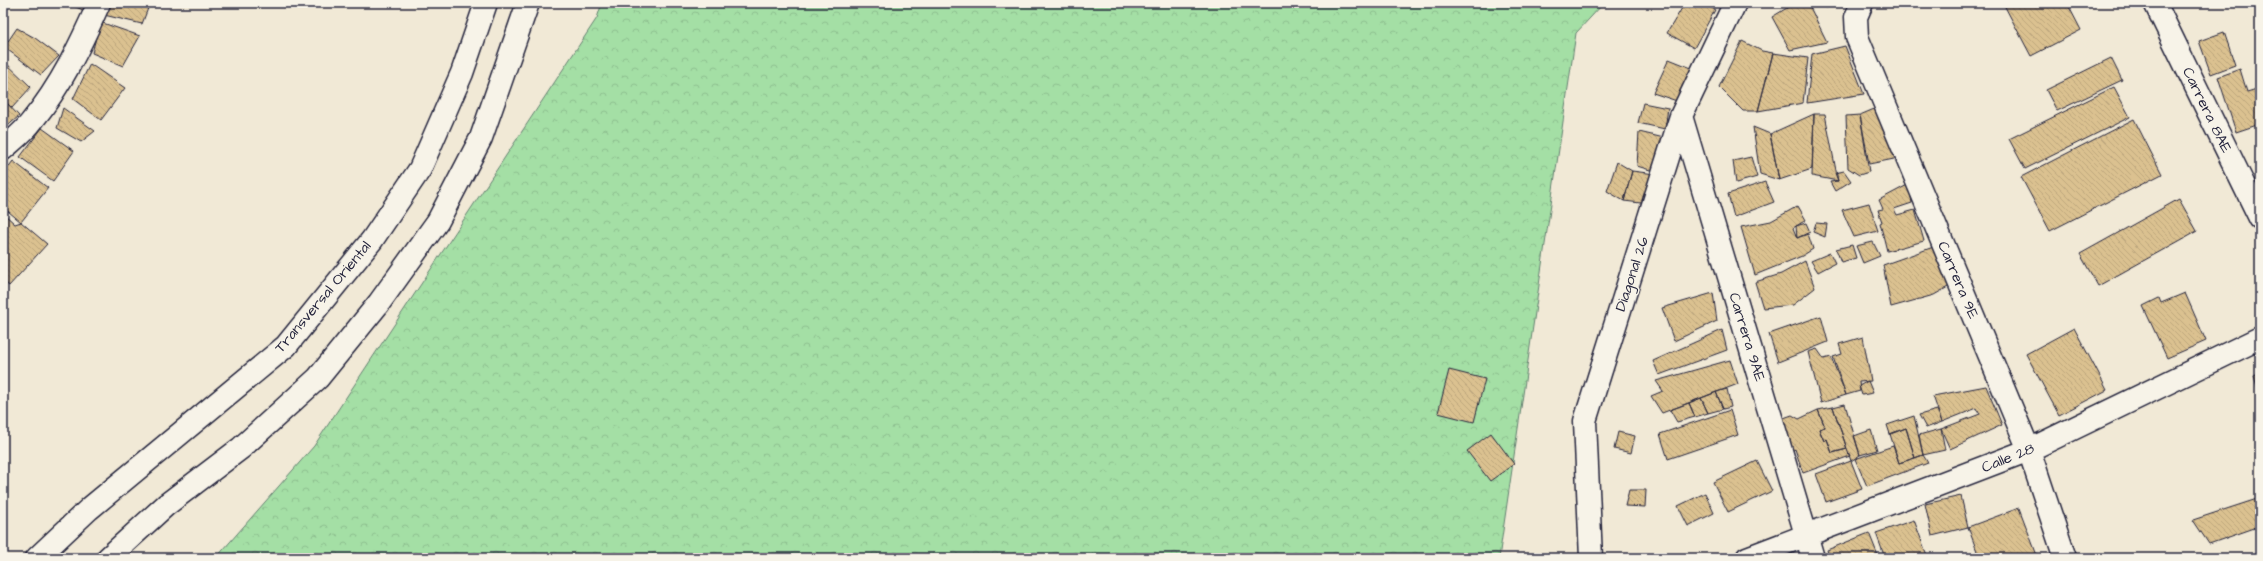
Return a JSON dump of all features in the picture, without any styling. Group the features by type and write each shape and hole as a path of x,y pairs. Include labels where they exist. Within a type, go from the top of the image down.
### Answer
{"street":[{"path":"3,149 32,122 56,86 80,48 99,3"},
{"name":"Transversal Oriental","path":"37,558 89,509 286,346 353,264 372,240 420,168 462,73 486,3"},
{"path":"108,558 166,504 241,448 318,378 379,303 438,221 481,138 528,3"},
{"name":"Diagonal 26","path":"1591,558 1585,421 1681,116 1735,3"},
{"name":"Carrera 9E","path":"1862,3 1856,17 1857,37 2030,450 2065,558"},
{"name":"Carrera 8AE","path":"2155,3 2260,218"},
{"name":"Carrera 9AE","path":"1681,116 1813,558"},
{"name":"Calle 28","path":"1747,558 2030,450 2260,338"}],"green space":[{"path":"602,3 1604,3 1576,33 1499,558 216,558 314,446 597,18"}],"building":[{"path":"66,3 85,3 83,10"},
{"path":"109,3 150,3 142,24 104,15"},
{"path":"1685,3 1703,3 1715,10 1694,48 1667,33"},
{"path":"1795,3 1808,3 1827,42 1790,50 1772,17"},
{"path":"1823,3 1835,3 1826,8"},
{"path":"2003,3 2067,3 2081,30 2031,56"},
{"path":"100,22 140,36 123,66 92,53"},
{"path":"17,28 35,38 59,56 41,75 4,47"},
{"path":"2224,32 2235,65 2211,74 2199,41"},
{"path":"1742,41 1762,51 1773,53 1758,111 1743,111 1719,87"},
{"path":"1845,46 1864,94 1807,103 1812,54"},
{"path":"1773,53 1808,58 1803,103 1758,111"},
{"path":"2111,58 2122,80 2057,111 2046,90"},
{"path":"1669,59 1694,69 1677,101 1653,93"},
{"path":"4,61 31,87 12,108 3,99"},
{"path":"90,64 125,88 101,120 73,99"},
{"path":"2240,69 2247,92 2260,88 2260,124 2236,132 2218,77"},
{"path":"2114,87 2130,117 2025,169 2009,139"},
{"path":"3,99 19,116 3,130"},
{"path":"1643,103 1668,108 1665,129 1638,123"},
{"path":"1879,107 1899,158 1869,164 1860,115"},
{"path":"63,108 95,131 81,142 57,128"},
{"path":"1814,114 1825,114 1838,181 1812,176"},
{"path":"1814,114 1812,169 1779,180 1770,134"},
{"path":"1860,115 1869,172 1859,175 1848,168 1846,116"},
{"path":"2134,119 2162,174 2050,231 2021,177"},
{"path":"1753,127 1770,134 1779,180 1760,174"},
{"path":"42,128 74,151 53,181 20,157"},
{"path":"1639,132 1664,138 1660,173 1637,166"},
{"path":"1751,157 1757,177 1736,183 1733,161"},
{"path":"13,161 48,188 21,222 3,207 3,174"},
{"path":"1617,162 1632,171 1624,201 1607,191"},
{"path":"1632,171 1655,174 1649,204 1624,201"},
{"path":"1844,171 1851,181 1835,191 1830,182 1838,181 1835,173"},
{"path":"1765,182 1774,202 1734,217 1728,194"},
{"path":"1913,182 1918,193 1911,197 1912,203 1894,209 1897,215 1915,210 1924,241 1887,251 1880,223 1882,222 1878,210 1883,209 1879,200"},
{"path":"2179,199 2197,231 2098,286 2080,254"},
{"path":"1869,203 1878,231 1854,237 1842,210"},
{"path":"1798,206 1806,220 1793,228 1797,238 1808,234 1813,249 1802,256 1755,275 1741,227 1771,221"},
{"path":"3,213 15,224 21,222 47,244 9,286 3,281"},
{"path":"1806,223 1810,232 1797,238 1796,226"},
{"path":"1816,223 1827,224 1825,237 1813,232"},
{"path":"1873,242 1880,256 1863,263 1856,246"},
{"path":"1852,245 1856,258 1841,262 1836,249"},
{"path":"1939,245 1955,283 1934,295 1891,307 1883,265"},
{"path":"1830,253 1835,263 1818,272 1811,261"},
{"path":"1805,261 1815,288 1793,305 1763,308 1755,282 1781,274"},
{"path":"1713,293 1717,321 1674,341 1662,308"},
{"path":"2185,293 2206,341 2167,358 2143,306 2159,298 2161,303"},
{"path":"1821,316 1828,342 1778,362 1769,334"},
{"path":"2074,328 2107,390 2059,415 2026,354"},
{"path":"1722,330 1727,350 1659,375 1653,361"},
{"path":"1863,337 1871,381 1859,382 1860,391 1846,395 1833,357 1842,354 1839,344"},
{"path":"1817,349 1824,359 1831,357 1846,395 1821,403 1808,352"},
{"path":"1730,360 1738,384 1662,413 1651,396 1663,391 1656,381"},
{"path":"1449,370 1485,379 1474,422 1438,413"},
{"path":"2260,373 2260,397 2254,376"},
{"path":"1868,381 1873,393 1862,395 1859,386"},
{"path":"1986,386 2002,425 1950,449 1941,429 1980,414 1977,408 1942,422 1933,396"},
{"path":"1727,389 1731,407 1723,409 1716,392"},
{"path":"1716,392 1723,409 1708,413 1701,398"},
{"path":"1701,398 1708,413 1695,417 1689,403"},
{"path":"1689,403 1695,417 1677,422 1670,410"},
{"path":"1845,404 1860,455 1851,461 1833,407"},
{"path":"1833,407 1847,449 1832,453 1827,439 1824,441 1819,429 1825,427 1818,410"},
{"path":"1730,410 1738,435 1668,459 1660,434"},
{"path":"1818,410 1825,427 1819,429 1824,441 1827,439 1832,453 1847,449 1850,456 1803,473 1795,449 1789,453 1778,420 1792,415 1799,419"},
{"path":"1937,410 1942,422 1926,428 1919,415"},
{"path":"1914,416 1923,455 1915,458 1906,428 1890,434 1887,425"},
{"path":"1906,428 1915,458 1899,463 1890,434"},
{"path":"1941,429 1945,450 1923,455 1919,435"},
{"path":"1871,430 1877,450 1860,455 1854,436"},
{"path":"1618,432 1635,436 1631,453 1614,449"},
{"path":"1491,433 1514,464 1490,481 1467,451"},
{"path":"1893,446 1899,463 1923,455 1928,463 1867,486 1855,459"},
{"path":"1757,461 1772,491 1728,512 1713,482"},
{"path":"1851,461 1862,489 1826,502 1816,474"},
{"path":"1629,490 1646,490 1645,507 1625,506"},
{"path":"1705,493 1714,513 1688,526 1678,506"},
{"path":"1961,496 1968,527 1932,536 1925,504"},
{"path":"2260,498 2260,526 2209,544 2193,520"},
{"path":"2019,508 2038,558 1967,558 1978,554 1968,527"},
{"path":"1914,520 1928,558 1885,558 1876,533"},
{"path":"1869,533 1879,558 1830,558 1827,550"}]}
